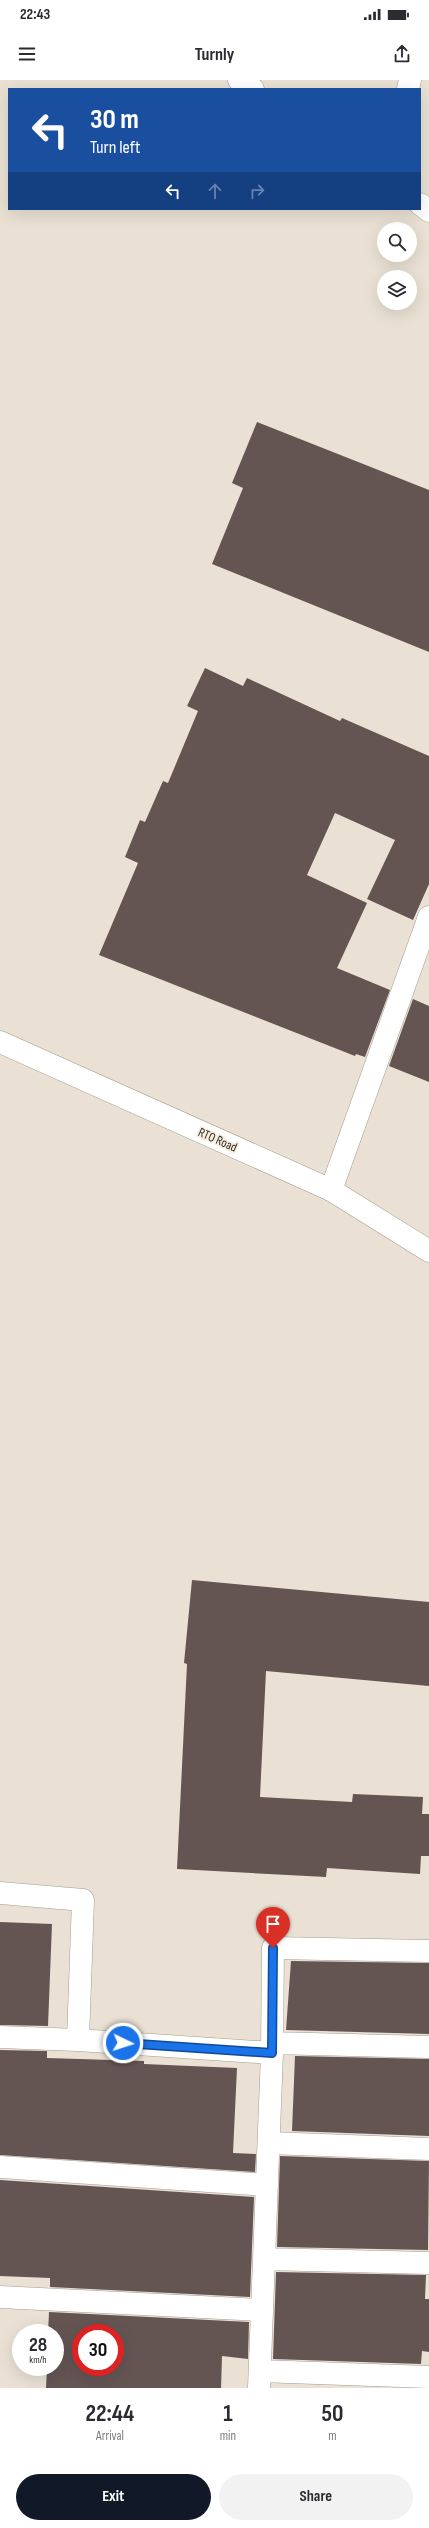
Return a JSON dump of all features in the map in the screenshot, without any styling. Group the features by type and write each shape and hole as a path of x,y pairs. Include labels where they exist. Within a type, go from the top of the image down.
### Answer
{"street":[{"path":"240,80 251,88"},
{"path":"421,205 429,211"},
{"path":"331,1190 429,917"},
{"name":"RTO Road","path":"0,1042 331,1190 429,1251"},
{"path":"0,1894 83,1900 78,2040"},
{"path":"429,1951 273,1948 269,2143 259,2380 429,2377"},
{"path":"0,2037 272,2048 429,2047"},
{"path":"269,2143 429,2149"},
{"path":"0,2167 267,2185"},
{"path":"264,2260 429,2263"},
{"path":"0,2297 262,2310"}],"building":[{"path":"257,422 429,490 429,652 212,564 243,488 232,483"},
{"path":"205,668 243,686 247,678 340,721 342,718 429,756 429,884 413,920 367,899 395,840 335,813 307,875 367,903 337,968 390,990 365,1057 356,1054 355,1056 99,955 138,863 125,857 140,820 145,822 163,781 168,783 198,711 187,706"},
{"path":"413,999 429,1006 429,1082 389,1066"},
{"path":"192,1580 429,1602 429,1686 266,1671 260,1797 352,1802 353,1794 423,1797 422,1814 429,1814 429,1856 421,1856 420,1874 327,1868 326,1877 177,1869 187,1664 184,1663"},
{"path":"0,1922 52,1924 48,2026 0,2025"},
{"path":"291,1961 429,1963 429,2034 286,2030"},
{"path":"0,2050 47,2051 47,2058 144,2061 144,2064 237,2068 233,2153 256,2154 255,2172 0,2155"},
{"path":"295,2056 429,2059 429,2136 292,2131"},
{"path":"280,2156 429,2161 428,2250 277,2247"},
{"path":"0,2180 254,2197 250,2297 50,2287 50,2278 0,2276"},
{"path":"276,2272 426,2275 425,2299 429,2299 429,2352 422,2351 421,2364 273,2359"},
{"path":"49,2312 249,2322 248,2359 222,2356 221,2388 46,2388 47,2376 64,2376 64,2324 48,2324"}],"route":[{"path":"123,2043 272,2053 273,1948"}]}
